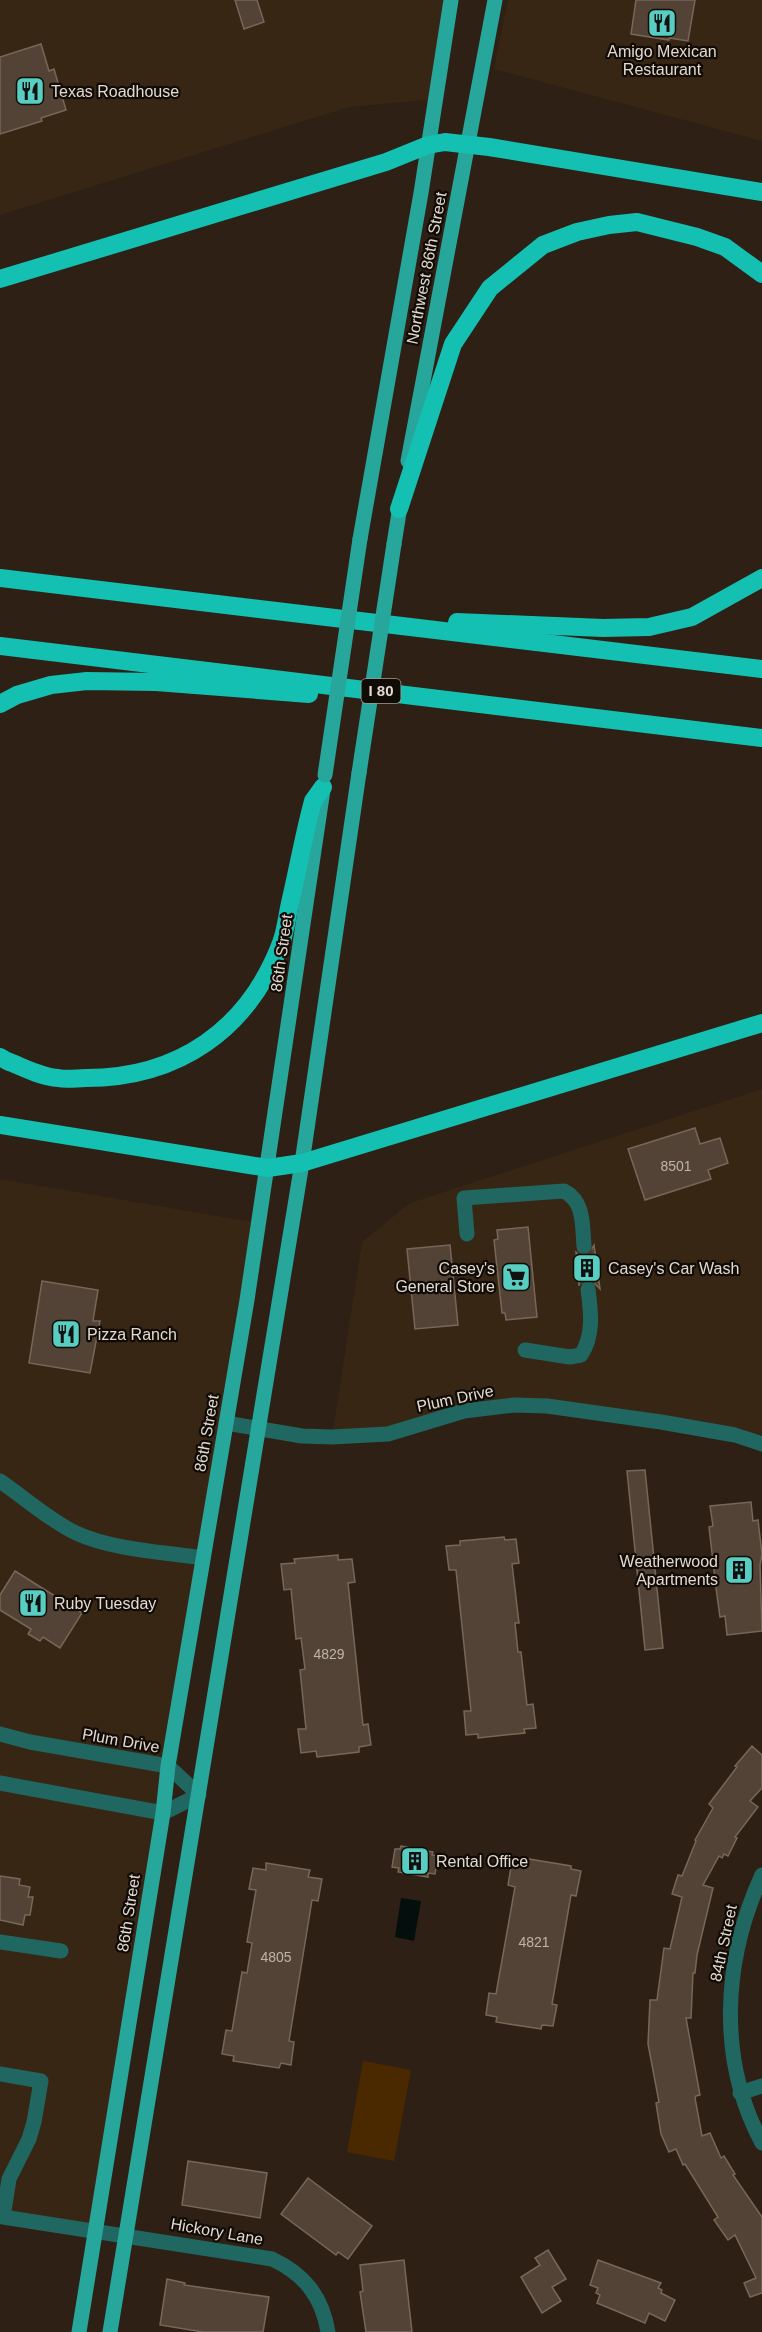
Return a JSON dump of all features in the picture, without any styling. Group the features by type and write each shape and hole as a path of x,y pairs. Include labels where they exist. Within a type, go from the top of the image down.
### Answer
{"highway":[{"path":"0,279 386,162 428,145 445,142 470,143 762,192"},
{"path":"399,509 453,344 490,288 543,245 598,227 637,222 698,237 725,248 762,274"},
{"path":"0,578 762,669"},
{"path":"342,619 603,628 649,627 692,616 762,578"},
{"name":"I 80","path":"0,646 762,738"},
{"path":"0,704 17,695 51,685 121,680 359,698 447,699"},
{"path":"0,1057 57,1078 98,1078 129,1076 158,1068 204,1045 234,1018 263,983 282,941 313,801 324,781"},
{"path":"0,1125 268,1168 302,1163 762,1023"}],"main road":[{"name":"Northwest 86th Street","path":"360,539 451,0"},
{"name":"Northwest 86th Street","path":"302,1163 399,509 433,323 470,143 495,0"},
{"name":"86th Street","path":"79,2332 163,1813 168,1766 268,1168 360,539"},
{"path":"110,2332 302,1163"}],"street":[{"path":"467,1234 464,1198 564,1191 580,1206 584,1246"},
{"path":"525,1350 570,1357 581,1355 587,1346 591,1315 588,1289"},
{"path":"555,1347 570,1357"},
{"name":"Plum Drive","path":"226,1423 312,1437 387,1434 464,1411 514,1405 547,1406 735,1435 762,1444"},
{"path":"0,1481 61,1525 78,1534 124,1546 203,1558"},
{"name":"Plum Drive","path":"0,1734 30,1742 168,1766 200,1795"},
{"path":"0,1783 163,1813 200,1795"},
{"name":"84th Street","path":"762,1875 741,1930 730,1993 733,2057 740,2093 749,2120 762,2143"},
{"path":"0,1942 61,1951"},
{"name":"Hickory Lane","path":"0,2074 41,2081 29,2139 9,2179 3,2217 258,2256 280,2263 304,2280 317,2296 325,2315 328,2332"},
{"path":"740,2093 762,2086"}],"shaded area":[{"path":"0,0 451,0 435,99 349,107 0,215"},
{"path":"508,0 762,0 762,141 494,69"},
{"path":"762,1089 762,1444 547,1406 438,1418 332,1437 362,1242 410,1203"},
{"path":"0,1179 259,1223 95,2230 0,2216"},
{"path":"401,1898 421,1901 414,1941 395,1937"},
{"path":"363,2061 411,2070 394,2161 347,2152"}],"building":[{"path":"235,0 257,0 264,22 244,29"},
{"name":"Amigo Mexican Restaurant","path":"636,0 695,0 688,41 631,34"},
{"name":"Texas Roadhouse","path":"41,44 49,71 54,69 66,110 41,118 42,121 0,134 0,57"},
{"path":"695,1128 700,1144 720,1138 728,1163 708,1170 711,1179 645,1200 628,1149"},
{"name":"Casey's General Store","path":"528,1227 537,1317 506,1320 505,1313 502,1313 494,1240 498,1239 497,1230"},
{"path":"450,1245 458,1325 415,1329 407,1249"},
{"name":"Casey's Car Wash","path":"594,1245 600,1289 591,1280 586,1279 579,1285 576,1252 580,1255 589,1254"},
{"name":"Pizza Ranch","path":"42,1281 98,1290 93,1321 100,1321 90,1373 29,1363"},
{"path":"645,1470 663,1648 645,1650 627,1471"},
{"name":"Weatherwood Apartments","path":"751,1502 753,1521 758,1520 762,1554 760,1565 762,1631 727,1635 725,1616 720,1617 716,1588 709,1527 713,1526 710,1506"},
{"path":"504,1537 505,1540 516,1539 519,1563 512,1564 519,1623 515,1623 518,1652 521,1652 527,1705 533,1704 536,1728 524,1729 525,1733 478,1738 478,1734 466,1735 464,1711 471,1711 456,1570 449,1570 446,1546 460,1545 460,1541"},
{"path":"338,1555 338,1560 352,1559 355,1582 348,1583 363,1725 368,1724 371,1745 359,1747 359,1752 317,1757 316,1751 301,1753 298,1729 306,1729 300,1670 305,1669 301,1638 296,1639 291,1589 284,1590 281,1564 295,1563 294,1559"},
{"name":"Ruby Tuesday","path":"15,1571 82,1613 60,1648 43,1637 40,1641 28,1634 31,1629 0,1610 0,1595"},
{"path":"752,1746 762,1755 762,1788 750,1801 758,1807 735,1837 737,1838 728,1856 724,1854 722,1858 719,1856 703,1885 713,1888 695,1973 693,1973 691,2018 686,2018 700,2095 695,2098 702,2136 710,2133 721,2158 724,2156 735,2174 733,2175 762,2217 762,2293 750,2297 744,2283 756,2278 735,2235 728,2240 714,2220 718,2217 685,2164 683,2165 676,2149 669,2152 661,2134 656,2103 659,2102 648,2044 650,2000 657,2000 664,1948 670,1949 682,1897 672,1894 678,1875 682,1876 695,1840 713,1808 709,1804"},
{"name":"Rental Office","path":"401,1846 433,1852 432,1855 438,1856 435,1874 428,1873 428,1877 398,1872 399,1868 392,1867 395,1849 400,1849"},
{"path":"523,1858 571,1866 571,1869 581,1871 576,1896 571,1895 552,2004 557,2005 553,2026 542,2025 541,2029 496,2022 497,2017 486,2015 489,1993 496,1994 515,1887 508,1885 512,1861 522,1863"},
{"path":"266,1863 310,1870 308,1877 322,1879 318,1901 312,1900 289,2041 294,2042 291,2065 281,2063 279,2068 233,2061 234,2056 222,2054 226,2030 232,2031 242,1972 247,1973 252,1943 247,1942 256,1890 249,1889 253,1868 266,1870"},
{"path":"0,1876 20,1879 19,1885 30,1887 28,1897 33,1897 30,1915 25,1915 23,1925 0,1920"},
{"path":"188,2161 267,2173 260,2218 182,2205"},
{"path":"308,2178 372,2226 348,2259 338,2252 336,2255 281,2214"},
{"path":"548,2250 566,2279 552,2287 561,2301 542,2313 521,2277 540,2265 535,2258"},
{"path":"404,2260 412,2332 366,2332 360,2292 363,2291 360,2265"},
{"path":"598,2260 661,2283 658,2288 662,2290 661,2293 675,2300 665,2321 649,2313 645,2323 597,2303 600,2295 596,2293 598,2288 590,2285"},
{"path":"167,2279 185,2283 184,2285 269,2297 263,2332 203,2332 160,2325"}],"tunnel":[{"path":"584,1246 588,1289"}],"place":[{"name":"Amigo Mexican Restaurant","path":"662,23"},
{"name":"Texas Roadhouse","path":"30,91"},
{"name":"Casey's Car Wash","path":"587,1268"},
{"name":"Casey's General Store","path":"516,1277"},
{"name":"Pizza Ranch","path":"66,1334"},
{"name":"Weatherwood Apartments","path":"739,1570"},
{"name":"Ruby Tuesday","path":"33,1603"},
{"name":"Rental Office","path":"415,1861"}]}
